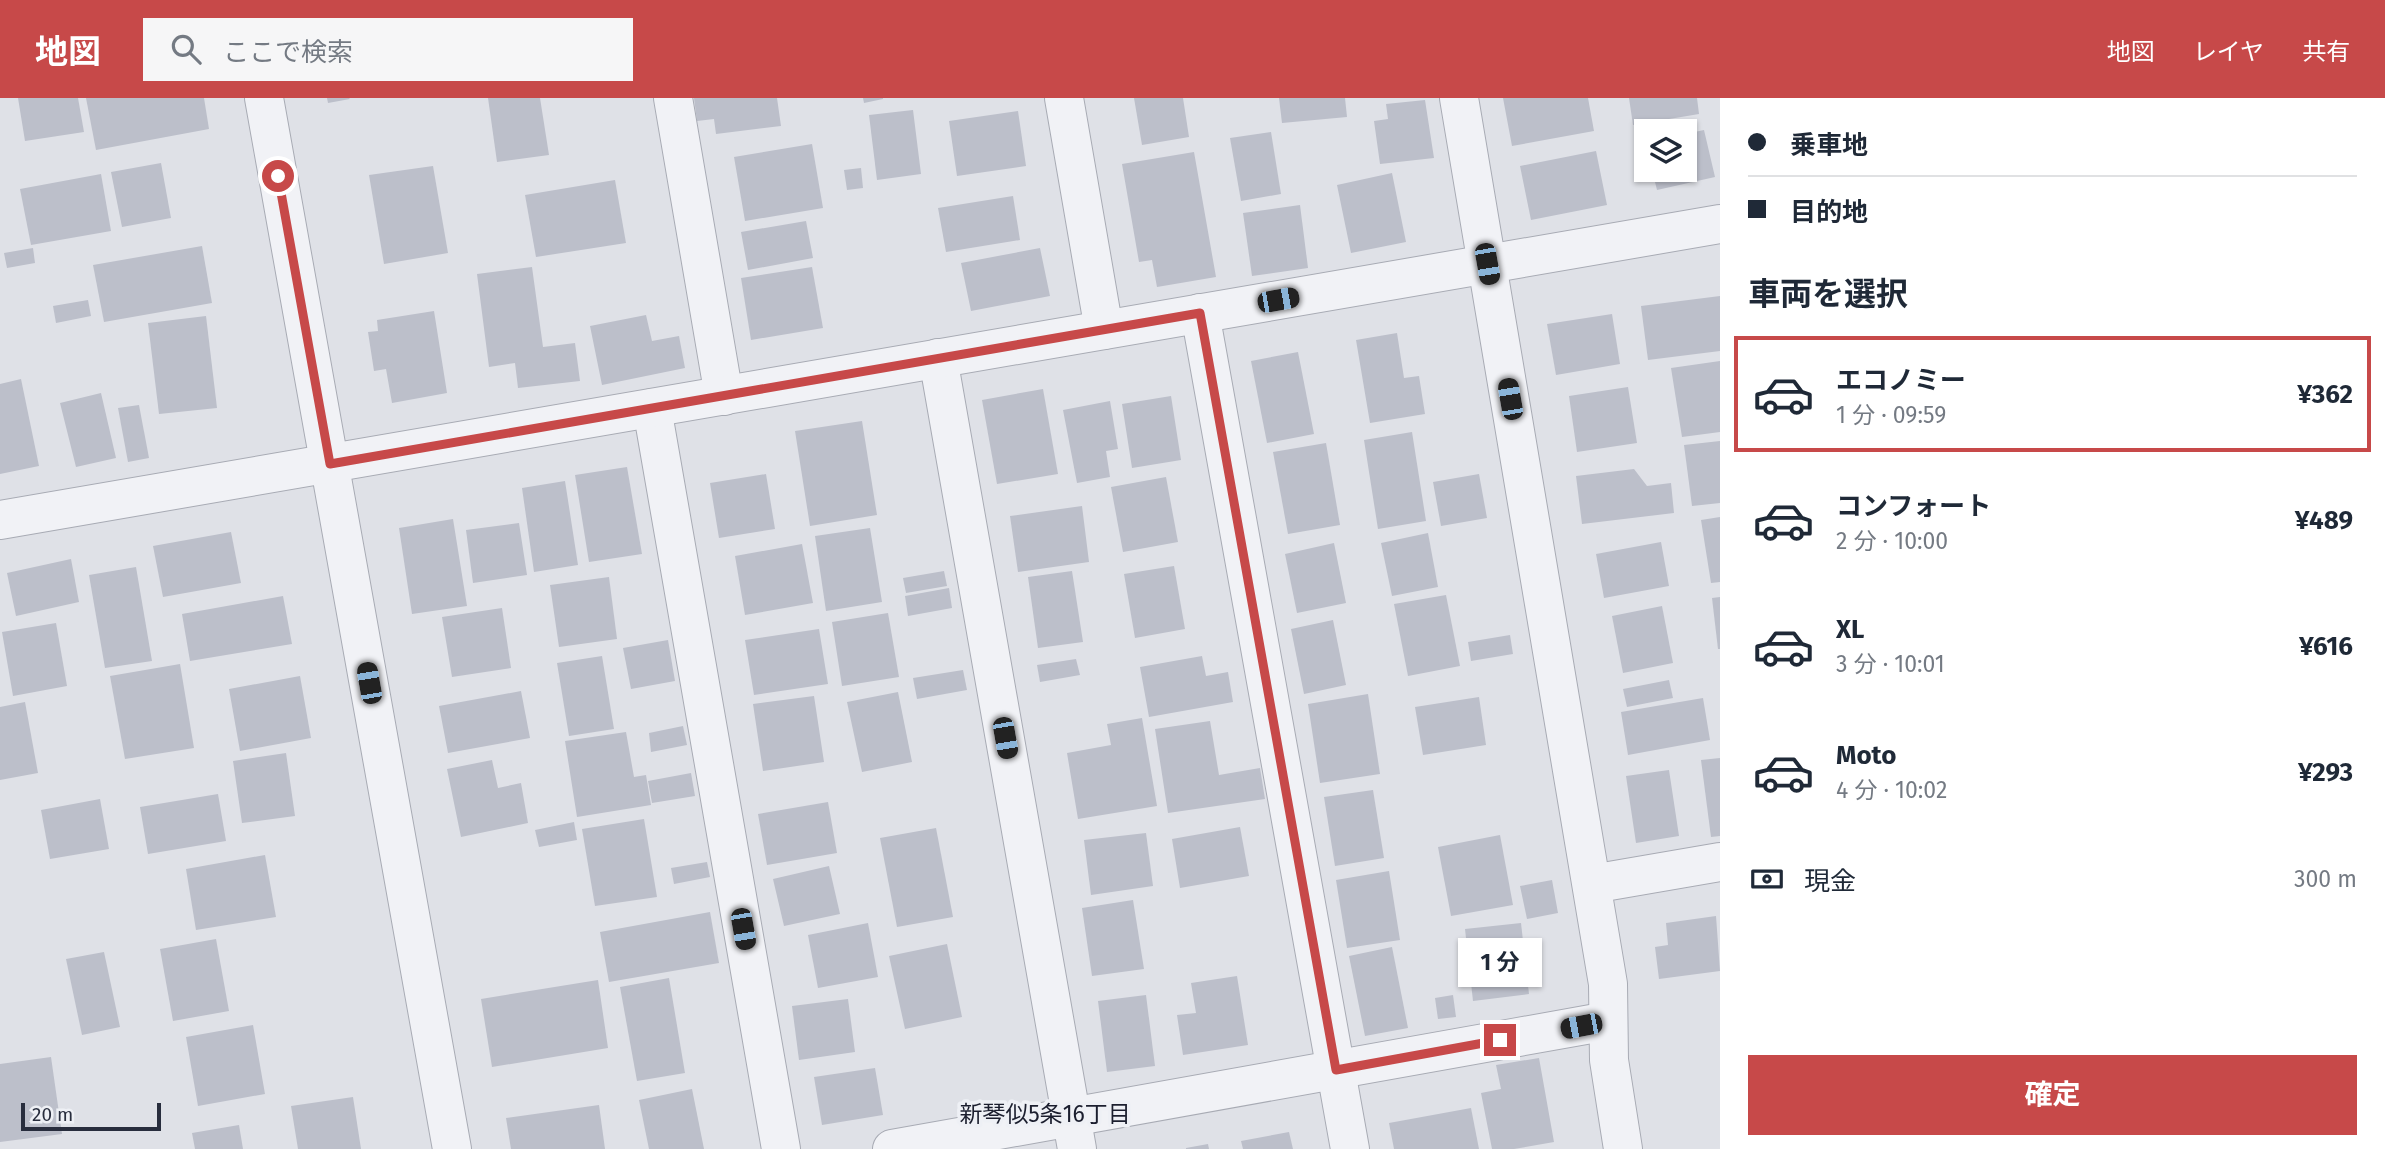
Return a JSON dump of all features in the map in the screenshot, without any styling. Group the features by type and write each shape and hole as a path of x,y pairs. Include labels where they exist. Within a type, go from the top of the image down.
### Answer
{"street":[{"path":"264,98 452,1149"},
{"path":"673,98 724,396"},
{"path":"1064,98 1104,330"},
{"path":"1459,98 1608,984 1609,1060 1623,1149"},
{"path":"0,520 1720,224"},
{"path":"1200,313 1350,1149"},
{"path":"938,358 1074,1133"},
{"path":"652,408 781,1149"},
{"path":"1592,884 1720,862"},
{"path":"892,1149 1074,1133 1336,1070 1608,1021"}],"building":[{"path":"18,98 78,98 84,132 25,141"},
{"path":"86,98 204,98 209,129 96,150"},
{"path":"327,98 349,98 350,99 328,103"},
{"path":"488,98 540,98 549,155 497,162"},
{"path":"694,98 777,98 781,126 716,134 714,119 697,121"},
{"path":"863,98 883,98 883,99 864,103"},
{"path":"1134,98 1183,98 1189,137 1142,145"},
{"path":"1279,98 1345,98 1347,117 1282,123"},
{"path":"1503,98 1588,98 1594,131 1512,146"},
{"path":"1629,98 1697,98 1699,114 1669,119 1634,119 1633,125"},
{"path":"1425,100 1434,158 1380,164 1374,121 1388,119 1386,104"},
{"path":"913,110 921,174 877,180 869,115"},
{"path":"1018,111 1026,166 957,176 949,121"},
{"path":"1704,130 1715,177 1697,181 1697,131"},
{"path":"1271,132 1281,194 1241,201 1230,138"},
{"path":"812,144 823,208 745,221 734,157"},
{"path":"1596,151 1607,205 1531,220 1520,166"},
{"path":"1194,152 1216,277 1157,287 1152,260 1139,262 1122,164"},
{"path":"161,163 171,218 122,227 111,172"},
{"path":"433,166 448,253 384,264 369,175"},
{"path":"861,168 863,188 847,190 844,170"},
{"path":"1392,173 1406,242 1351,253 1337,185"},
{"path":"101,174 111,231 31,245 20,189"},
{"path":"615,180 626,243 536,257 525,195"},
{"path":"1655,182 1693,182 1657,190"},
{"path":"1013,196 1020,240 946,252 938,208"},
{"path":"1300,205 1308,268 1252,276 1243,213"},
{"path":"806,221 813,258 748,270 741,232"},
{"path":"202,246 212,303 104,322 93,265"},
{"path":"33,248 35,263 7,268 4,253"},
{"path":"1040,248 1050,296 971,311 961,263"},
{"path":"532,267 543,347 575,343 580,381 518,388 515,363 489,367 477,274"},
{"path":"812,267 823,328 751,340 741,278"},
{"path":"1720,296 1720,351 1648,360 1641,306"},
{"path":"88,300 91,316 56,323 53,306"},
{"path":"434,311 447,393 392,403 386,369 374,371 368,332 378,331 377,320"},
{"path":"1612,314 1620,364 1556,375 1547,324"},
{"path":"646,315 652,341 679,336 685,368 602,385 590,326"},
{"path":"206,316 217,408 159,414 148,323"},
{"path":"1397,333 1404,378 1419,376 1425,414 1370,423 1356,340"},
{"path":"1298,352 1314,434 1267,443 1251,361"},
{"path":"1720,361 1720,432 1682,437 1671,368"},
{"path":"21,379 39,466 0,474 0,384"},
{"path":"1628,387 1637,443 1577,452 1569,396"},
{"path":"1043,389 1058,474 997,484 982,400"},
{"path":"101,393 116,458 76,467 60,403"},
{"path":"1171,396 1181,460 1132,468 1122,404"},
{"path":"1110,401 1118,449 1106,451 1110,477 1077,483 1063,410"},
{"path":"139,405 149,458 128,462 118,408"},
{"path":"862,421 877,515 810,526 795,431"},
{"path":"1412,432 1426,521 1378,529 1364,440"},
{"path":"1720,441 1720,503 1692,506 1684,445"},
{"path":"1326,443 1340,525 1288,534 1273,452"},
{"path":"627,467 642,554 589,562 575,475"},
{"path":"1634,469 1647,486 1671,483 1674,513 1582,524 1576,476"},
{"path":"766,474 775,529 719,538 710,483"},
{"path":"1479,474 1487,518 1441,526 1433,482"},
{"path":"1166,477 1178,542 1123,552 1111,487"},
{"path":"565,481 578,565 534,572 522,488"},
{"path":"1082,506 1089,562 1018,572 1010,516"},
{"path":"1720,517 1720,582 1711,583 1701,520"},
{"path":"453,519 467,606 412,614 399,528"},
{"path":"519,523 527,575 473,583 466,530"},
{"path":"870,528 882,602 826,611 815,536"},
{"path":"231,532 241,583 163,597 153,546"},
{"path":"1428,533 1438,587 1392,596 1381,543"},
{"path":"1661,542 1669,586 1604,598 1596,554"},
{"path":"1334,543 1346,603 1297,613 1285,554"},
{"path":"802,544 813,603 745,615 735,556"},
{"path":"71,559 79,602 16,616 7,573"},
{"path":"1174,566 1185,629 1135,638 1124,574"},
{"path":"136,567 152,661 105,668 89,575"},
{"path":"944,571 947,586 906,593 903,578"},
{"path":"1072,571 1083,642 1038,648 1028,577"},
{"path":"609,577 617,639 559,647 550,585"},
{"path":"949,588 952,608 908,616 905,596"},
{"path":"1446,595 1460,666 1408,676 1394,604"},
{"path":"283,596 292,644 190,661 182,614"},
{"path":"1720,597 1720,649 1718,649 1712,598"},
{"path":"1662,606 1673,663 1623,673 1612,616"},
{"path":"502,608 511,668 452,677 442,617"},
{"path":"888,613 899,677 842,686 832,622"},
{"path":"1333,620 1346,685 1304,694 1291,629"},
{"path":"56,623 67,686 13,696 2,632"},
{"path":"819,629 828,684 754,695 745,640"},
{"path":"1510,635 1513,654 1471,661 1468,642"},
{"path":"668,640 675,681 631,689 623,648"},
{"path":"602,656 614,729 569,736 557,663"},
{"path":"1202,656 1206,676 1228,672 1233,702 1149,717 1140,667"},
{"path":"1076,659 1080,675 1040,682 1037,665"},
{"path":"180,664 194,748 125,759 110,676"},
{"path":"963,670 967,690 917,699 913,678"},
{"path":"300,676 311,738 240,751 229,689"},
{"path":"1669,680 1673,698 1627,707 1623,689"},
{"path":"521,691 530,738 448,753 439,706"},
{"path":"898,692 912,762 862,772 847,702"},
{"path":"1368,694 1380,774 1320,783 1308,704"},
{"path":"814,696 824,762 763,771 753,704"},
{"path":"1479,697 1486,745 1423,755 1415,707"},
{"path":"1703,698 1710,740 1628,755 1621,712"},
{"path":"25,702 38,773 0,780 0,707"},
{"path":"1142,718 1157,806 1078,819 1067,753 1111,745 1107,724"},
{"path":"1210,721 1219,775 1260,768 1265,799 1168,813 1155,729"},
{"path":"683,726 687,745 651,752 649,733"},
{"path":"626,732 634,777 646,775 651,805 577,817 565,741"},
{"path":"286,753 295,816 242,823 233,761"},
{"path":"1720,758 1720,836 1711,837 1701,760"},
{"path":"492,760 498,788 521,783 528,823 461,837 447,769"},
{"path":"1669,770 1679,836 1636,843 1626,776"},
{"path":"691,773 695,796 652,803 648,781"},
{"path":"1373,790 1384,858 1335,866 1324,797"},
{"path":"218,794 226,841 148,854 140,807"},
{"path":"100,799 109,849 50,859 41,810"},
{"path":"828,802 837,853 767,865 758,814"},
{"path":"644,819 657,897 595,906 582,829"},
{"path":"574,822 577,840 539,847 535,830"},
{"path":"1240,827 1249,876 1180,888 1172,839"},
{"path":"936,828 953,917 897,927 880,838"},
{"path":"1146,833 1153,886 1091,895 1084,840"},
{"path":"1500,835 1513,905 1451,916 1438,847"},
{"path":"265,855 276,917 196,930 186,869"},
{"path":"707,862 710,877 674,884 671,868"},
{"path":"829,866 840,914 784,926 773,879"},
{"path":"1389,871 1400,940 1347,948 1336,880"},
{"path":"1552,880 1558,913 1527,919 1520,886"},
{"path":"1133,900 1144,969 1092,976 1082,908"},
{"path":"710,912 719,963 609,982 600,932"},
{"path":"1716,916 1720,971 1659,979 1655,947 1668,945 1666,923"},
{"path":"868,923 878,977 818,988 808,935"},
{"path":"1521,923 1529,994 1473,1001 1465,929"},
{"path":"216,939 229,1011 173,1021 160,949"},
{"path":"947,944 962,1017 905,1029 889,956"},
{"path":"1392,947 1408,1028 1365,1036 1349,956"},
{"path":"104,952 120,1027 82,1035 66,959"},
{"path":"1237,976 1248,1045 1183,1055 1177,1015 1196,1013 1191,983"},
{"path":"669,978 685,1073 637,1081 620,987"},
{"path":"598,980 608,1048 492,1067 481,999"},
{"path":"1146,995 1155,1066 1107,1072 1098,1001"},
{"path":"1453,995 1456,1017 1438,1019 1435,998"},
{"path":"848,999 855,1052 799,1060 792,1006"},
{"path":"253,1025 265,1094 198,1106 186,1037"},
{"path":"51,1057 62,1134 0,1142 0,1064"},
{"path":"1539,1058 1554,1142 1514,1149 1492,1149 1481,1093 1501,1089 1496,1065"},
{"path":"875,1068 883,1115 822,1125 814,1077"},
{"path":"692,1089 704,1149 649,1149 639,1100"},
{"path":"353,1097 361,1149 298,1149 291,1106"},
{"path":"599,1105 605,1149 511,1149 506,1118"},
{"path":"1471,1108 1479,1149 1394,1149 1389,1123"},
{"path":"239,1125 243,1149 195,1149 192,1133"},
{"path":"1289,1132 1293,1149 1243,1149 1241,1141"},
{"path":"1208,1144 1209,1149 1186,1149 1186,1148"}],"district":[{"name":"新琴似5条16丁目","path":"1045,1114"}],"route":[{"path":"278,176 330,464 1200,313 1336,1070 1500,1040"}]}
